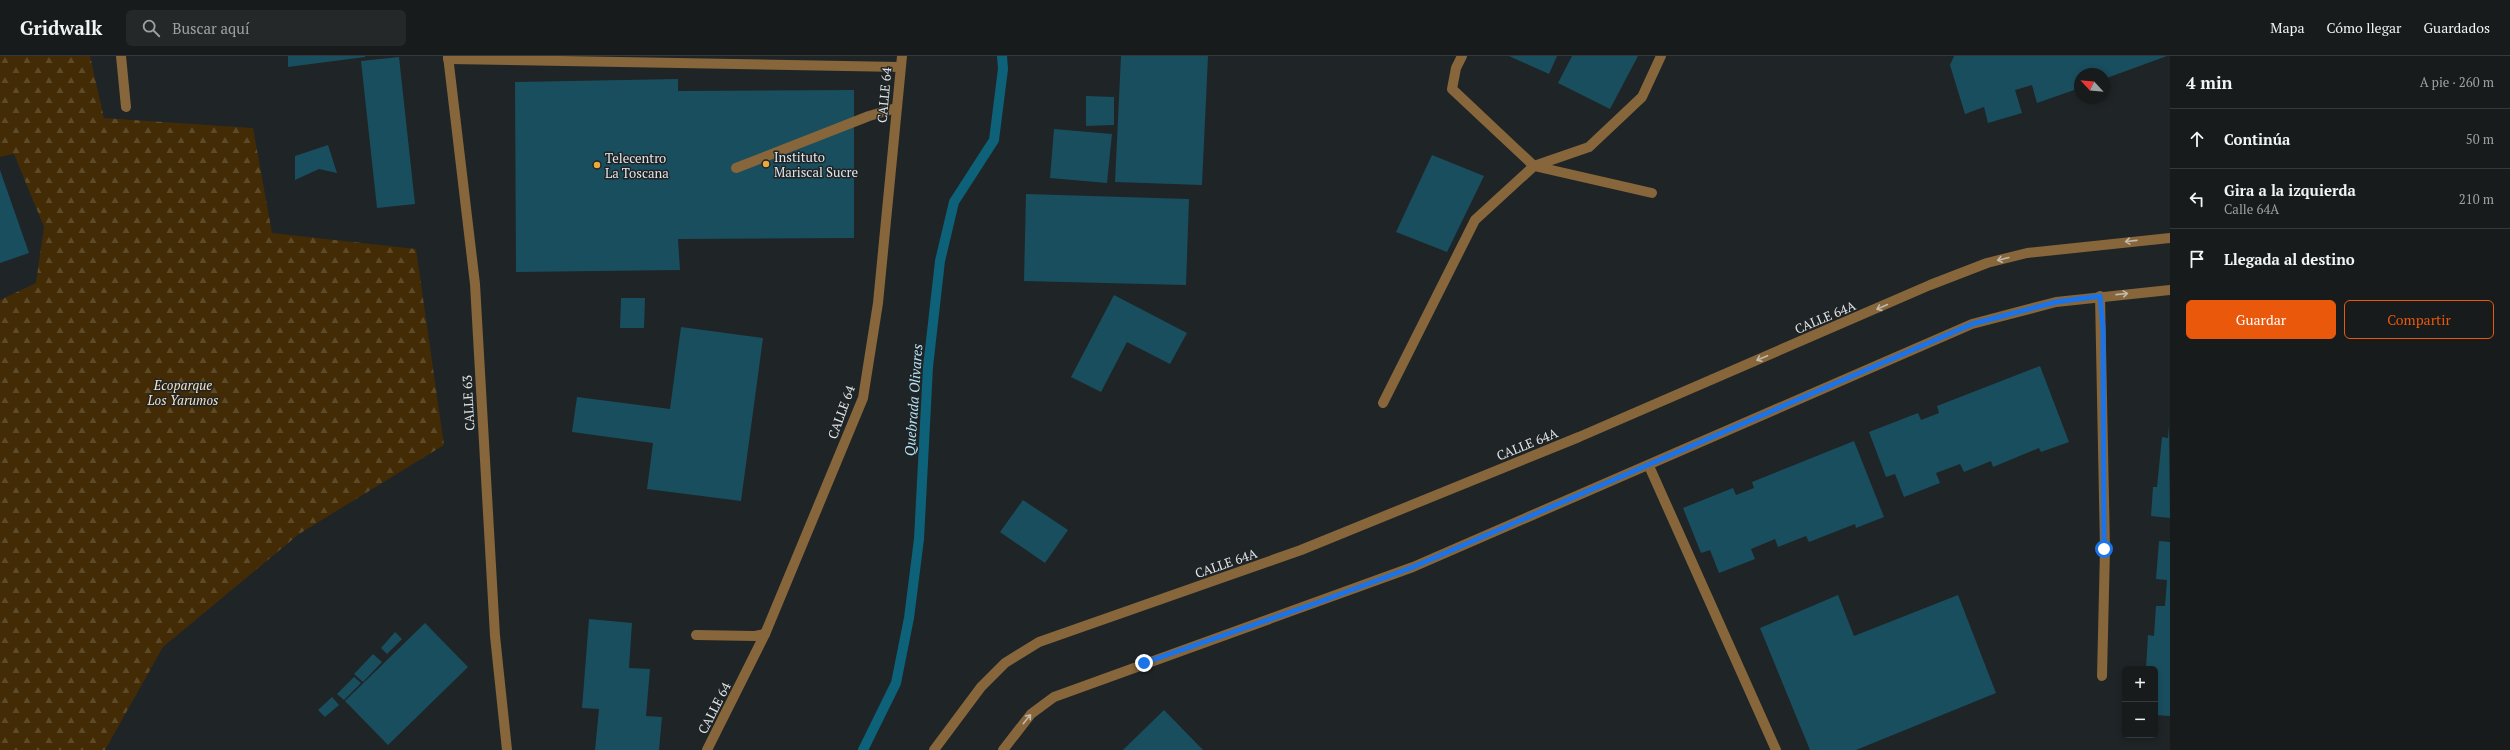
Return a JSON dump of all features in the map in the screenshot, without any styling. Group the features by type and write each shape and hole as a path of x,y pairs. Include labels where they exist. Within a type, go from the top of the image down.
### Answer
{"street":[{"path":"121,56 126,107"},
{"name":"CALLE 64","path":"707,750 765,634 862,398 878,303 902,56"},
{"path":"1462,56 1456,68 1452,90 1534,166 1652,194"},
{"path":"1383,403 1475,220 1534,166 1590,147 1642,97 1660,56"},
{"path":"448,58 900,67"},
{"name":"CALLE 63","path":"448,58 475,284 495,636 507,750"},
{"path":"736,168 869,116 896,108"},
{"name":"CALLE 64A","path":"934,750 981,687 1005,663 1039,642 1301,550 1579,437 1930,285 1987,263 2027,253 2170,238"},
{"path":"1003,750 1031,714 1054,697 1413,567 1649,466 1972,324 2056,302 2100,296 2170,290"},
{"path":"2100,296 2103,328 2104,549 2102,676"},
{"path":"1649,466 1776,750"},
{"path":"696,635 755,636 765,634"}],"green space":[{"name":"Ecoparque Los Yarumos","path":"0,56 90,56 104,118 253,128 272,233 416,249 444,445 299,534 163,647 105,750 0,750 0,300 36,283 44,227 14,154 0,157"}],"building":[{"path":"288,56 365,56 365,57 288,67"},
{"path":"1121,56 1208,56 1202,185 1115,182"},
{"path":"1509,56 1557,56 1549,74"},
{"path":"1572,56 1638,56 1610,109 1558,83"},
{"path":"1954,56 2167,56 2110,77 2110,68 2074,68 2074,90 2037,103 2032,85 2015,90 2022,113 1988,123 1984,107 1965,114 1950,65"},
{"path":"399,57 415,204 377,208 361,61"},
{"path":"678,79 678,91 854,90 854,238 678,239 680,270 516,272 515,82"},
{"path":"1086,96 1114,97 1114,125 1086,126"},
{"path":"1054,129 1112,134 1107,183 1050,178"},
{"path":"328,145 337,173 319,169 295,180 295,156"},
{"path":"1432,155 1484,176 1447,252 1396,232"},
{"path":"0,170 29,253 0,263"},
{"path":"1026,194 1189,199 1186,285 1024,281"},
{"path":"1114,295 1187,333 1170,364 1127,342 1101,392 1071,377"},
{"path":"621,298 645,298 644,328 620,328"},
{"path":"681,327 763,338 741,501 647,489 653,443 572,432 577,397 670,409"},
{"path":"2040,366 2069,442 2041,452 2039,448 1993,467 1991,461 1964,472 1960,464 1936,473 1940,483 1904,497 1895,474 1886,477 1869,432 1918,413 1921,420 1939,413 1937,406"},
{"path":"2169,424 2170,518 2151,516 2153,487 2157,487 2162,437 2168,438"},
{"path":"1854,441 1884,517 1856,528 1855,524 1809,542 1806,536 1778,547 1775,539 1751,549 1755,559 1719,573 1710,550 1701,553 1683,508 1733,488 1736,495 1754,488 1752,482"},
{"path":"1023,500 1068,530 1045,563 1000,532"},
{"path":"2159,541 2170,542 2170,716 2158,715 2158,666 2146,666 2148,635 2154,636 2156,606 2165,606 2167,580 2156,579"},
{"path":"1838,595 1854,636 1958,595 1996,693 1856,750 1810,750 1760,628"},
{"path":"589,619 632,623 629,668 650,669 646,716 662,717 659,750 595,750 599,709 582,708"},
{"path":"425,623 468,667 388,745 345,701"},
{"path":"395,632 402,639 387,654 381,648"},
{"path":"373,654 382,662 363,682 354,674"},
{"path":"354,677 361,683 344,700 337,694"},
{"path":"332,697 339,705 325,717 318,710"},
{"path":"1164,710 1203,750 1123,750"}],"waterway":[{"name":"Quebrada Olivares","path":"863,750 896,683 909,618 919,539 928,367 940,261 954,202 994,140 1003,69 1002,56"}],"place":[{"name":"Instituto Mariscal Sucre","path":"766,164"},
{"name":"Telecentro La Toscana","path":"597,165"}],"route":[{"path":"1144,663 1319,602 1413,567 1649,466 1741,424 1972,324 2056,302 2100,296 2103,328 2102,407 2104,549"}]}
